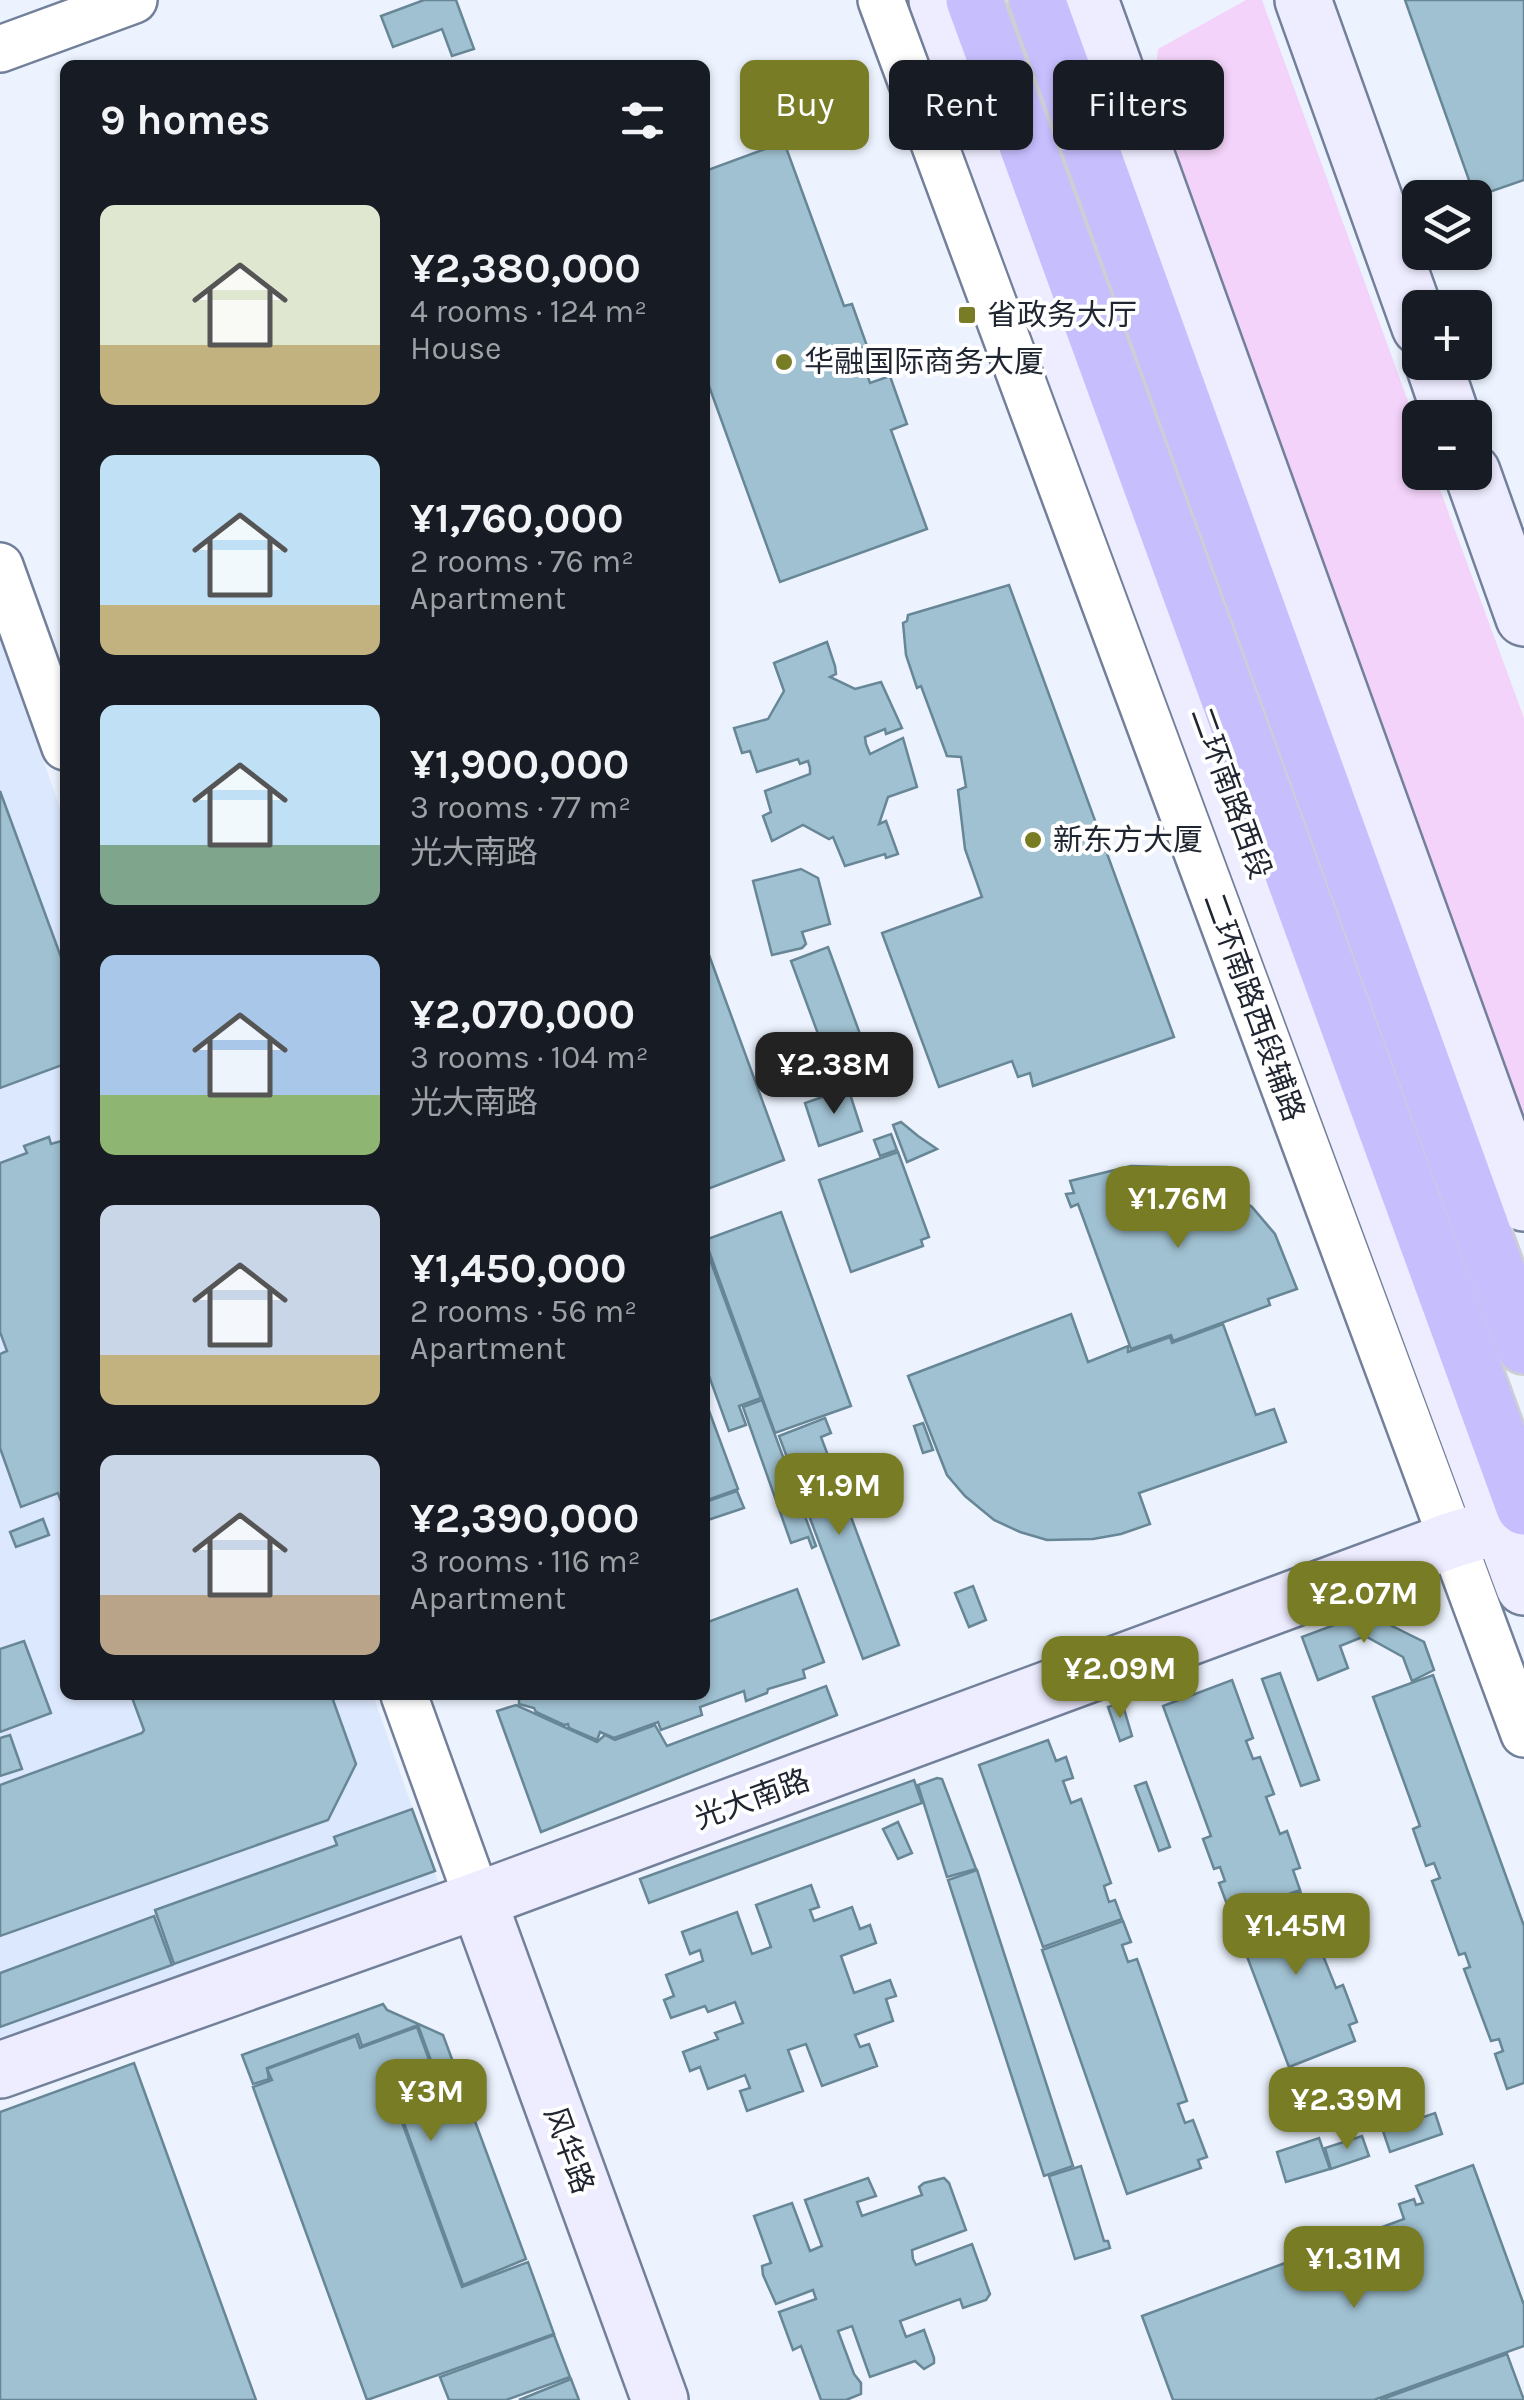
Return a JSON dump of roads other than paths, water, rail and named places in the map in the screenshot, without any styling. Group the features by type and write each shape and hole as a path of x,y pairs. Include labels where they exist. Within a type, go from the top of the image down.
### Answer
{"highway":[{"name":"二环南路西段","path":"974,0 1500,1524"},
{"path":"1038,0 1524,1346"}],"main road":[{"name":"二环南路西段","path":"937,0 1524,1587"},
{"path":"1090,0 1524,1202"},
{"path":"1303,0 1407,290"},
{"path":"1478,490 1524,618"},
{"name":"光大南路","path":"0,2070 478,1900 1500,1524"},
{"name":"风华路","path":"478,1900 660,2400"}],"street":[{"path":"0,49 134,0"},
{"name":"二环南路西段辅路","path":"881,0 1500,1524 1524,1734"},
{"path":"0,566 60,734"},
{"path":"406,1700 478,1900"}],"place":[{"name":"省政务大厅","path":"967,315"},
{"name":"华融国际商务大厦","path":"784,362"},
{"name":"新东方大厦","path":"1033,840"}]}
